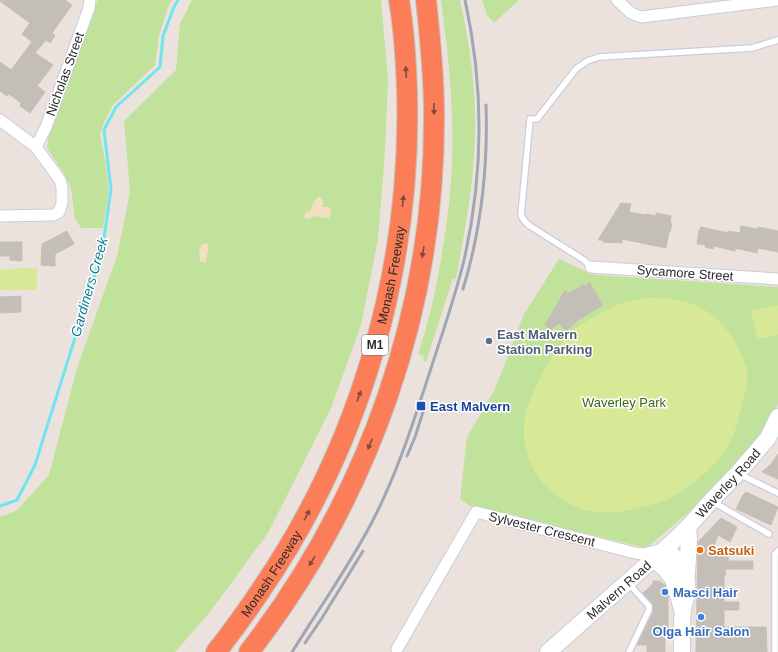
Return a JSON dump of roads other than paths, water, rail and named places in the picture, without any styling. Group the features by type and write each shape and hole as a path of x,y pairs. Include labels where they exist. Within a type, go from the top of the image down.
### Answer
{"highway":[{"name":"Monash Freeway","path":"216,652 272,574 307,515 339,449 372,356 382,318 397,246 405,177 407,111 406,73 404,38 399,0"},
{"name":"Monash Freeway","path":"249,652 273,621 296,587 331,527 374,434 399,362 409,324 424,249 432,180 434,112 433,72 426,0"}],"main road":[{"name":"Waverley Road","path":"688,527 712,500 773,438 778,417"},
{"name":"Malvern Road","path":"548,652 627,582 649,556 666,548 688,527"},
{"path":"682,652 682,610 688,587 688,527"},
{"path":"666,548 677,559 687,573"},
{"path":"649,556 666,570 673,579 682,610"}],"street":[{"name":"Nicholas Street","path":"36,147 46,127 90,0"},
{"path":"617,0 631,13 641,17 777,0"},
{"path":"0,120 36,147 62,184 63,193 59,212 53,215 0,216"},
{"name":"Sycamore Street","path":"591,267 778,279"},
{"name":"Sylvester Crescent","path":"396,649 476,512 649,556"}],"lane":[{"path":"591,267 584,260 533,228 522,219 521,215 530,119 537,119 576,69 587,60 599,56 752,48 778,40"},
{"path":"738,473 778,493"},
{"path":"712,500 769,534"},
{"path":"775,652 775,554 778,551"},
{"path":"627,582 649,606 649,610 629,652"}],"waterway":[{"name":"Gardiners Creek","path":"0,506 17,500 35,465 102,252 111,189 104,130 116,107 160,67 163,36 178,0"}],"railway":[{"path":"292,652 356,552 391,482 421,400 462,269 476,191 479,128 476,64 465,0"},
{"path":"463,289 479,221 482,198 486,151 486,105"},
{"path":"407,456 423,412"},
{"path":"305,643 363,551"}],"place":[{"name":"East Malvern Station Parking","path":"489,341"},
{"name":"East Malvern","path":"421,406"},
{"name":"Satsuki","path":"700,550"},
{"name":"Masci Hair","path":"665,592"},
{"name":"Olga Hair Salon","path":"701,617"}],"park label":[{"name":"Waverley Park","path":"624,402"}]}
